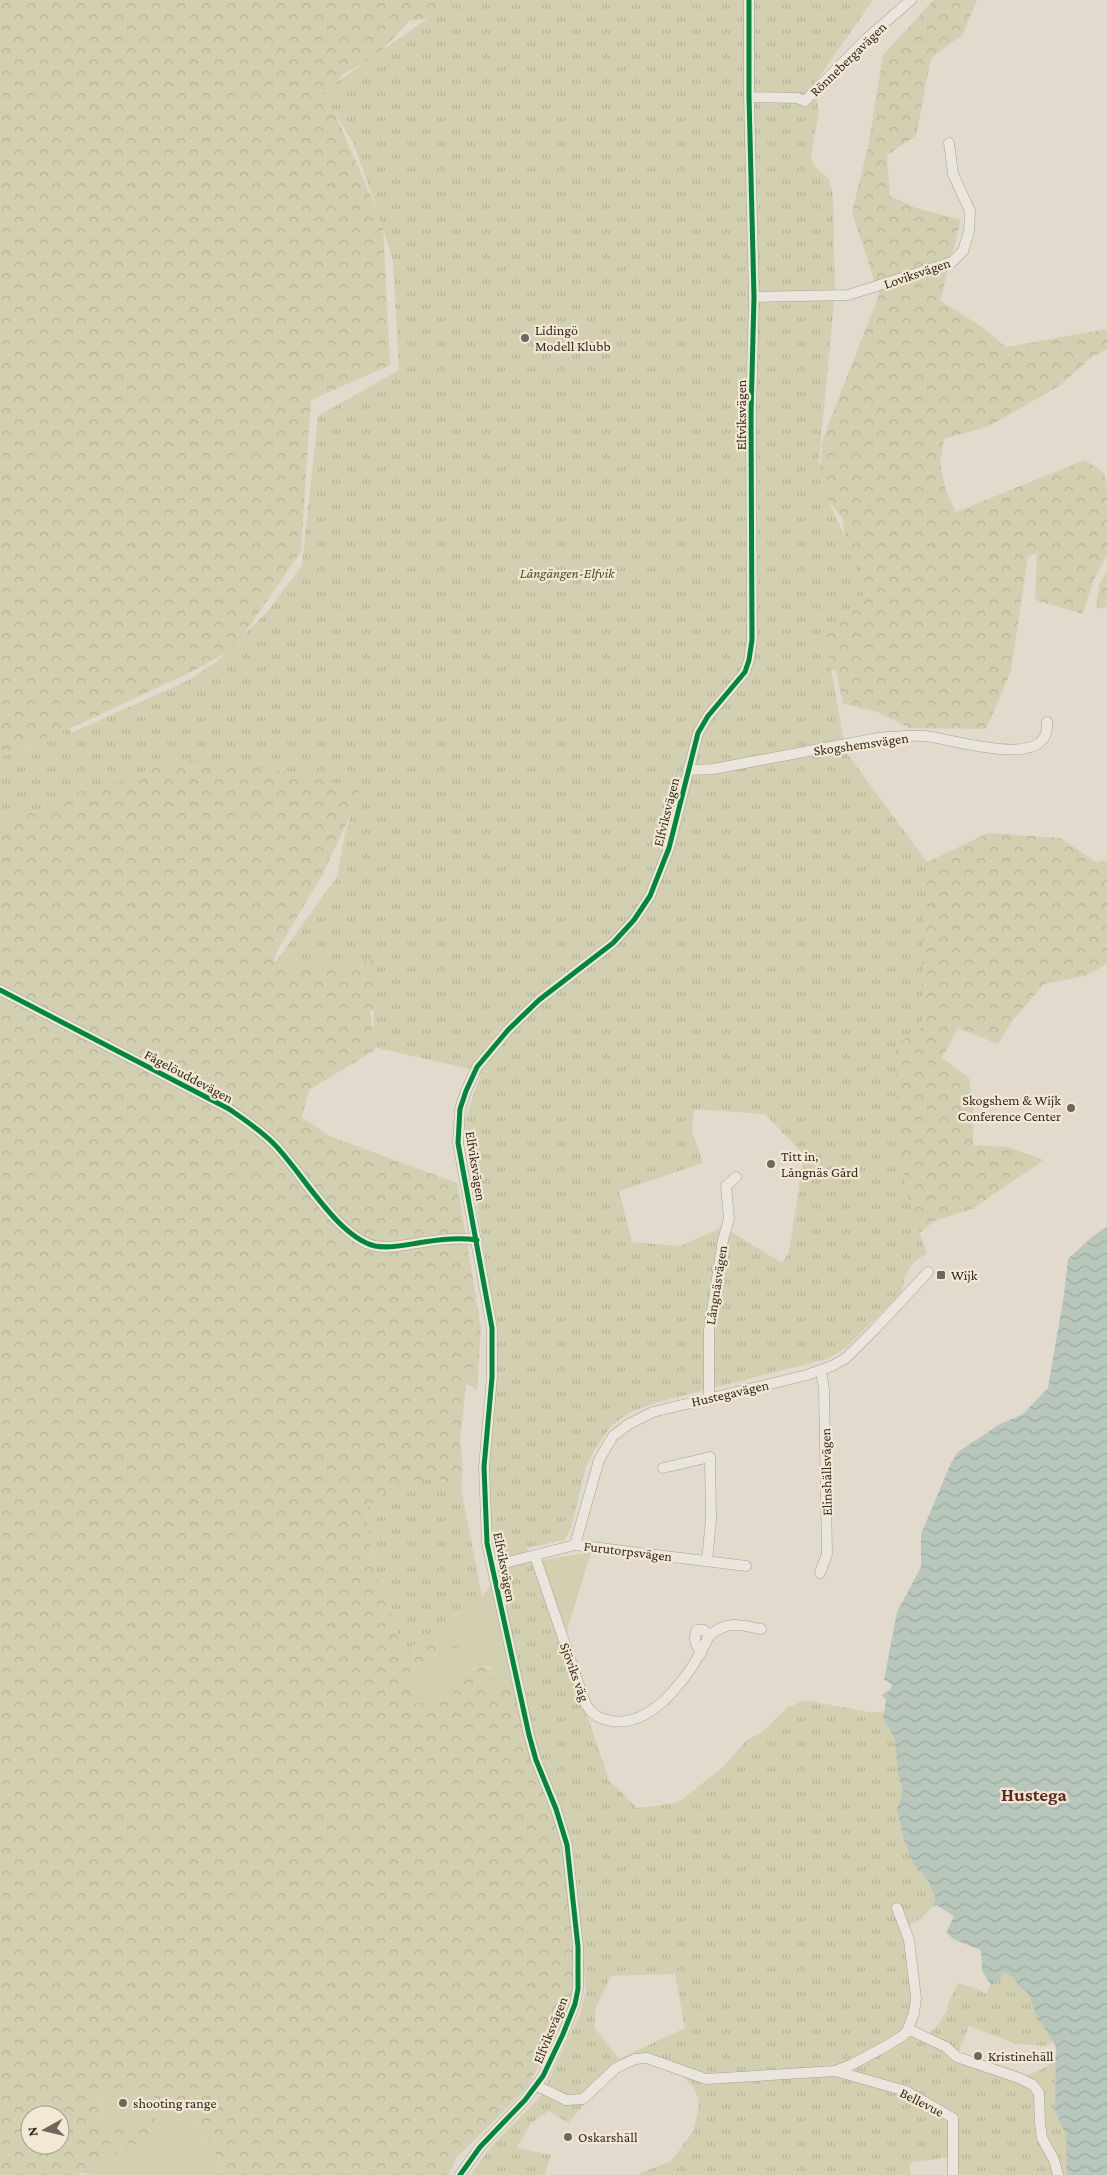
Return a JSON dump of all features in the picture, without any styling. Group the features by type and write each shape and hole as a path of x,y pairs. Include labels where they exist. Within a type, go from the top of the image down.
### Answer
{"street":[{"name":"Elfviksvägen","path":"460,2175 480,2147 537,2086 555,2052 575,2004 578,1982 578,1947 567,1845 556,1809 536,1760 529,1735 487,1536 484,1487 492,1377 492,1328 463,1171 458,1131 460,1109 471,1077 492,1048 528,1010 613,943 650,896 664,866 688,770 702,724 745,672 751,650 754,297 749,97 749,0"},
{"name":"Rönnebergavägen","path":"749,97 797,98 805,101 865,40 911,0"},
{"name":"Loviksvägen","path":"754,297 848,295 952,262 960,257 970,231 970,211 953,174 949,142"},
{"name":"Skogshemsvägen","path":"688,770 713,769 878,738 900,736 925,736 986,747 1024,750 1037,745 1041,741 1046,734 1047,722"},
{"name":"Fågelöuddevägen","path":"0,990 229,1110 256,1127 275,1145 347,1230 366,1243 383,1247 457,1238 477,1240"},
{"name":"Långnäsvägen","path":"709,1398 709,1330 722,1240 729,1218 726,1186 736,1177"},
{"name":"Hustegavägen","path":"575,1544 600,1460 612,1436 629,1424 653,1412 821,1370 846,1358 875,1330 928,1272"},
{"name":"Elinshällsvägen","path":"820,1574 828,1554 824,1389 821,1370"},
{"path":"663,1468 710,1457 711,1519 707,1561"},
{"name":"Furutorpsvägen","path":"492,1566 575,1544 746,1566"},
{"name":"Sjöviks väg","path":"535,1556 581,1691 589,1708 600,1719 626,1721 638,1718 655,1707 668,1696 690,1670 701,1654 709,1636 726,1625 733,1624 761,1629"},
{"path":"537,2086 566,2100 583,2099 616,2068 635,2059 647,2058 706,2079 835,2071 868,2056 905,2034 914,2013 915,1981 909,1940 897,1908"},
{"path":"908,2029 946,2046 957,2056 1019,2078 1033,2085 1039,2093 1042,2138 1054,2160 1058,2175"},
{"name":"Bellevue","path":"835,2071 906,2091 953,2118 953,2175"}],"green space":[{"path":"0,0 555,0 409,21 375,58 343,74 328,97 383,224 390,365 311,400 301,551 234,649 189,673 69,729 16,749 0,759"},
{"name":"Långängen-Elfvik","path":"454,0 873,0 815,83 819,112 811,156 814,166 830,180 833,197 835,292 819,461 822,486 868,589 825,636 846,752 929,865 922,938 922,1027 896,1046 897,1102 906,1194 927,1254 916,1261 909,1269 904,1279 902,1292 846,1348 827,1359 658,1402 628,1413 610,1427 586,1466 571,1528 564,1540 527,1548 531,1565 607,1780 635,1808 677,1803 722,1768 747,1740 762,1732 786,1709 804,1700 869,1712 1107,1717 1107,2175 959,2175 955,2156 910,2163 911,2175 636,2175 671,2161 693,2132 699,2107 694,2088 683,2076 670,2069 642,2063 630,2063 603,2084 568,2123 549,2111 531,2123 517,2148 551,2155 545,2175 471,2175 490,2148 541,2096 580,2014 586,1990 576,1873 569,1832 542,1762 524,1693 489,1532 487,1498 498,1333 465,1137 465,1120 481,1074 470,1069 373,1047 375,960 344,965 278,964 277,960 337,877 345,833 360,789 293,773 203,760 178,759 97,789 95,786 14,819 0,832 0,759 16,749 69,729 71,733 187,681 219,660 268,611 302,565 318,416 399,370 393,261 354,145 323,92","holes":["694,1109 765,1114 804,1155 789,1252 782,1263 723,1227 680,1246 632,1242 619,1191 703,1163 692,1131","947,1887 991,1955 993,1981 986,1994 978,1989 958,1983 947,2006 949,2008 938,2025 930,2033 916,2029 918,2002 916,1966 906,1928 925,1915","675,1974 685,2028 619,2059 594,2027 596,2007 611,1976","969,2026 1016,2044 1047,2046 1060,2037 1067,2050 1055,2058 1049,2065 1034,2073 1022,2076 958,2053"]},
{"path":"934,0 977,0 963,34 931,58 916,136 887,155 890,196 916,208 961,220 940,301 981,326 1006,347 1107,329 1107,350 1093,356 1059,386 989,426 944,439 940,464 946,491 956,512 1085,460 1104,473 1107,486 1107,555 1094,580 1082,614 1035,600 1037,554 1028,556 1011,671 986,729 909,728 877,712 843,704 836,670 791,670 855,594 842,518 818,487 823,438 879,295 852,212 869,142 883,55"},
{"path":"1107,572 1107,607 1096,609 1099,584"},
{"path":"167,756 211,757 366,783 320,879 278,949 274,961 372,958 416,994 370,1011 375,1050 309,1090 302,1117 329,1136 457,1183 481,1328 477,1390 466,1384 460,1442 463,1469 461,1489 438,1478 380,1499 365,1509 376,1573 404,1651 429,1640 441,1640 454,1636 458,1639 461,1646 436,1653 430,1660 412,1666 414,1703 451,1700 457,1680 479,1667 489,1668 502,1675 496,1680 477,1682 483,1690 493,1685 502,1691 504,1683 511,1679 517,1651 563,1644 609,1780 636,1807 590,1821 611,1926 527,2088 456,2158 448,2175 216,2175 222,2167 213,2146 196,2131 192,2101 161,2102 145,2091 100,2091 101,2123 146,2122 147,2114 163,2124 150,2146 124,2147 92,2175 81,2172 79,2175 0,2175 0,832 14,819"},
{"path":"988,833 1061,838 1096,862 1107,861 1107,964 1085,976 1044,984 1012,1021 998,1044 958,1028 942,1058 969,1078 973,1102 973,1145 1008,1147 1044,1160 972,1209 934,1221 912,1240 879,1094 923,864"},
{"path":"438,1478 461,1489 482,1596 404,1652 376,1573 365,1509 380,1499 391,1484"},
{"path":"591,1552 563,1644 511,1679 503,1691 483,1690 476,1682 496,1680 490,1666 474,1668 457,1680 451,1700 414,1703 412,1666 430,1660 436,1653 460,1645 454,1636 441,1640 429,1640 404,1652 482,1596 500,1573 512,1565"},
{"path":"100,2091 146,2091 161,2102 192,2101 196,2131 213,2146 222,2167 216,2175 92,2175 124,2147 150,2146 147,2114 146,2122 101,2123"}],"water":[{"path":"1107,1227 1107,2175 1067,2175 1066,2135 1055,2110 1056,2047 1035,2013 1029,1994 1021,1988 1013,1977 1003,1972 1000,1979 991,1985 982,1971 981,1950 955,1940 946,1933 954,1916 938,1906 933,1906 936,1899 927,1878 913,1863 904,1840 897,1809 903,1791 898,1774 895,1739 883,1718 886,1700 882,1695 890,1690 892,1684 884,1680 897,1612 921,1567 921,1534 951,1463 958,1452 1000,1424 1023,1414 1048,1388 1064,1295 1068,1259 1092,1237"}],"cycle path":[{"path":"460,2175 480,2147 525,2100 543,2076 563,2034 575,2004 578,1989 578,1947 567,1845 556,1809 536,1760 529,1735 487,1543 484,1467 492,1377 492,1328 458,1143 460,1109 477,1067 508,1030 539,1000 613,943 634,920 650,896 669,848 698,733 708,716 745,672 749,660 752,640 751,414 754,297 749,97 749,0"},
{"path":"0,990 241,1117 274,1144 333,1217 361,1240 375,1246 387,1247 451,1239 477,1240"}],"place":[{"name":"Lidingö Modell Klubb","path":"525,338"},
{"name":"Skogshem & Wijk Conference Center","path":"1071,1108"},
{"name":"Titt in, Långnäs Gård","path":"771,1164"},
{"name":"Wijk","path":"941,1275"},
{"name":"Kristinehäll","path":"978,2056"},
{"name":"shooting range","path":"123,2103"},
{"name":"Oskarshäll","path":"568,2137"}],"district":[{"name":"Hustega","path":"1034,1794"}]}
